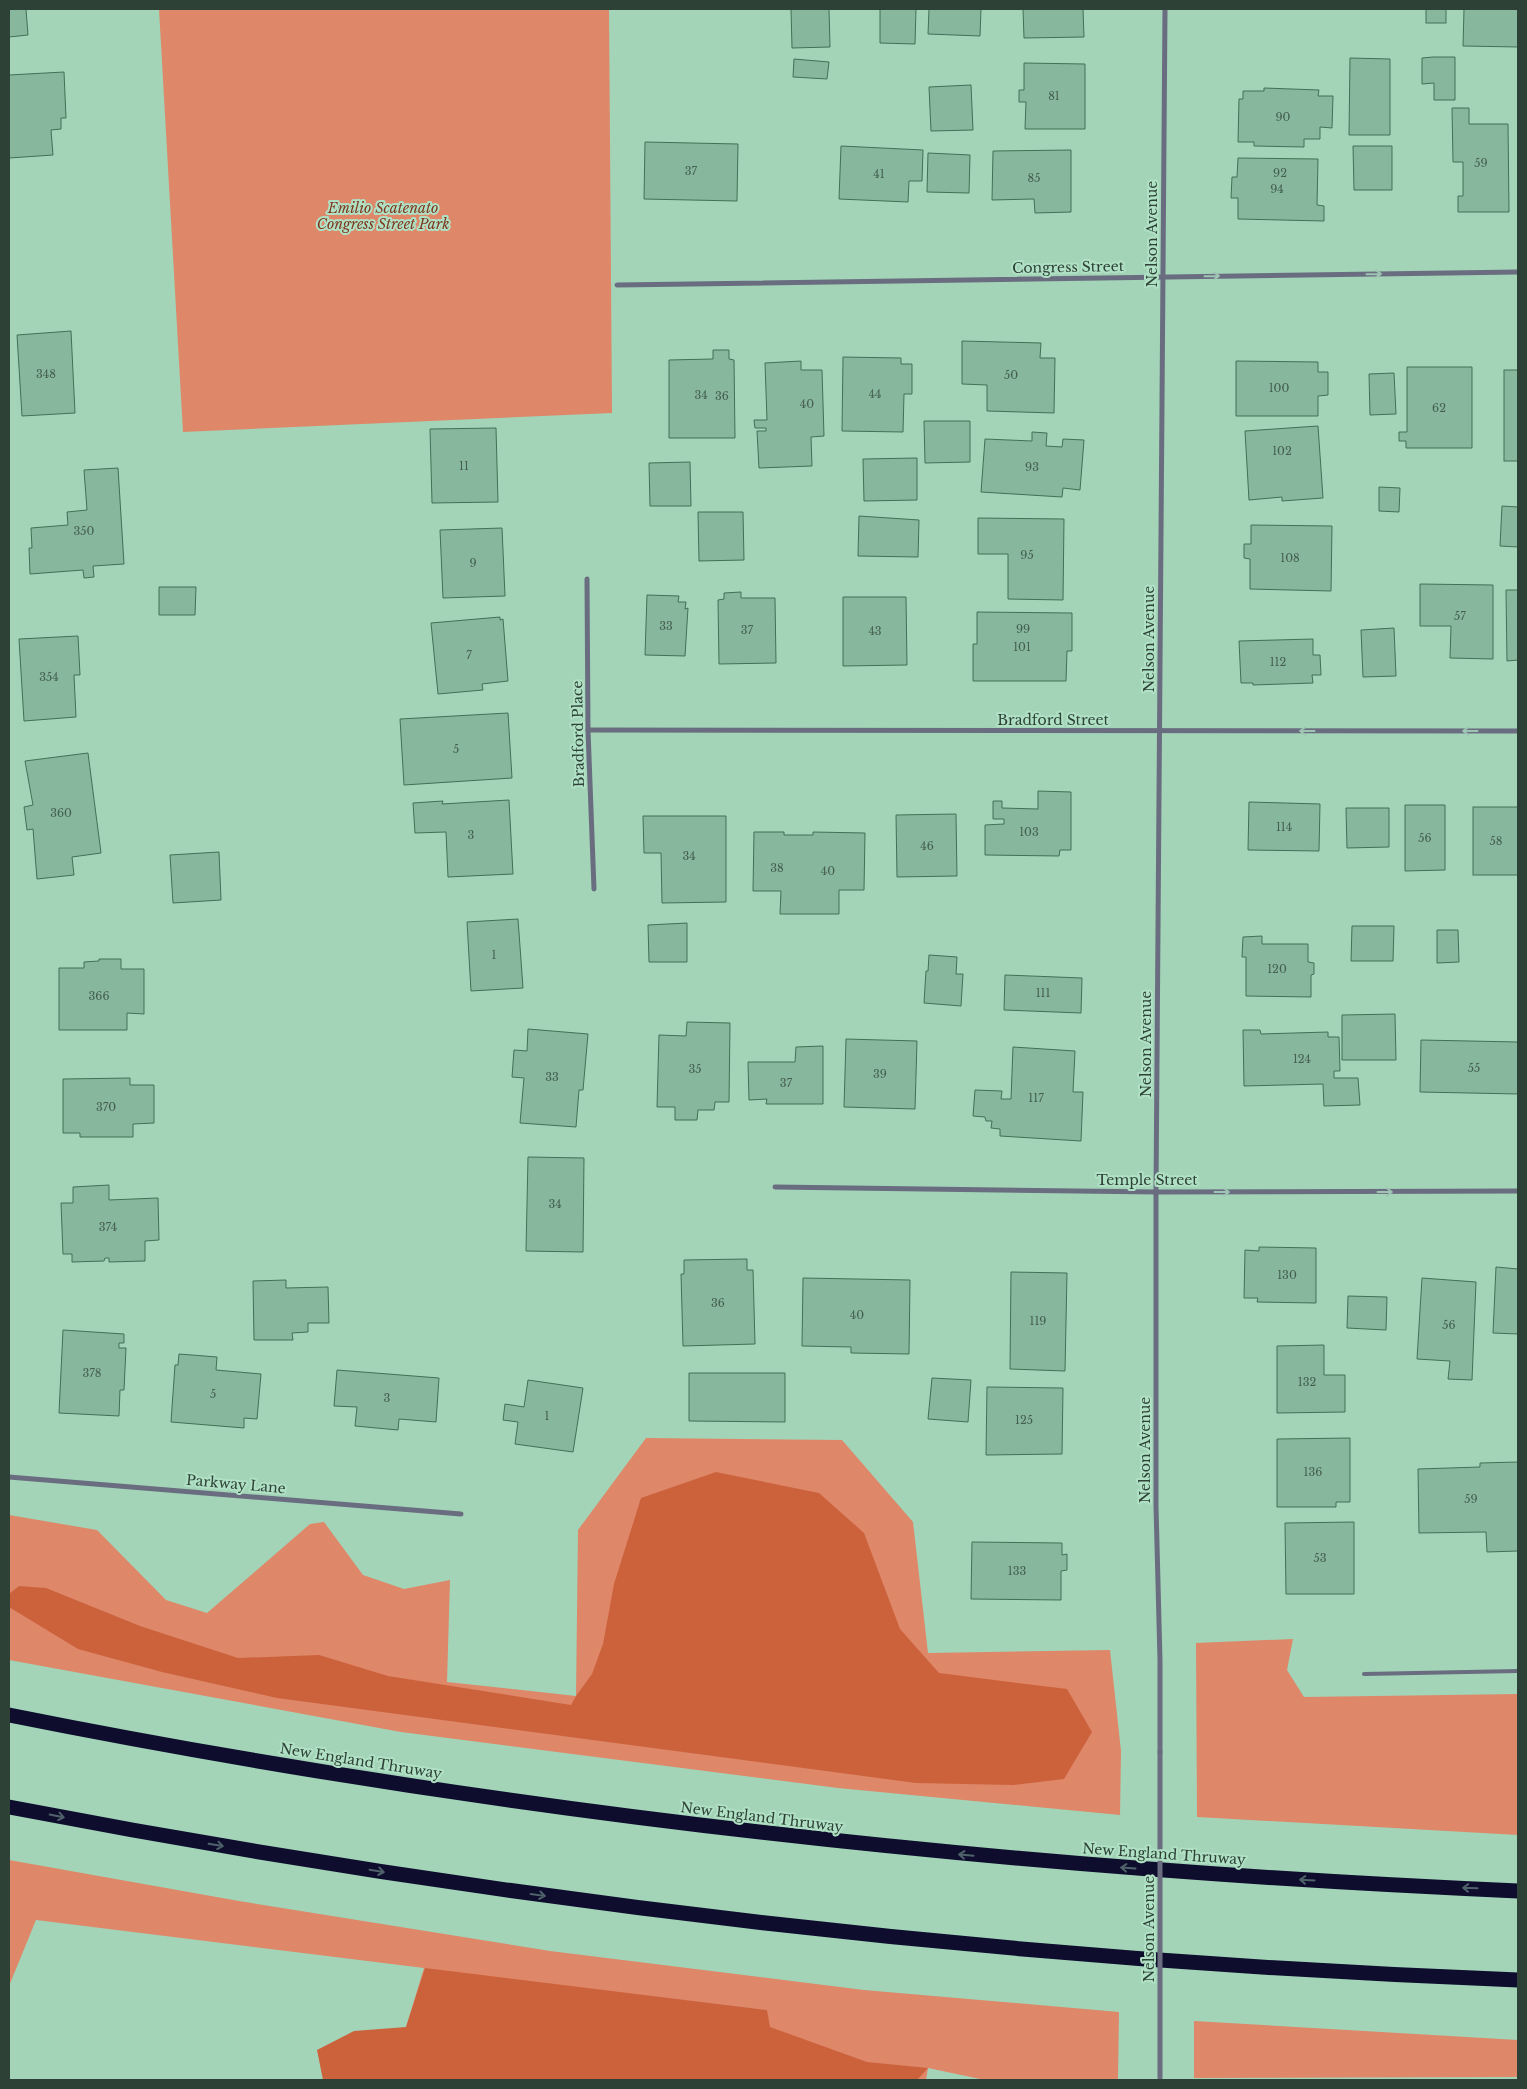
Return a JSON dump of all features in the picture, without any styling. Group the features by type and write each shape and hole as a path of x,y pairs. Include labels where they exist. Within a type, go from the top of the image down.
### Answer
{"highway":[{"name":"New England Thruway","path":"9,1715 227,1756 381,1782 515,1802 804,1839 1106,1867 1378,1884 1518,1890"},
{"path":"9,1807 225,1847 500,1890 651,1910 945,1942 1089,1955 1375,1975 1518,1980"}],"street":[{"name":"Nelson Avenue","path":"1160,2080 1160,1660 1156,1506 1156,1192 1165,9"},
{"name":"Congress Street","path":"617,285 1518,272"},
{"name":"Bradford Place","path":"587,579 588,730 594,889"},
{"name":"Bradford Street","path":"588,730 1518,731"},
{"name":"Temple Street","path":"775,1187 1156,1192 1518,1191"},
{"name":"Parkway Lane","path":"9,1477 461,1514"}],"lane":[{"path":"1364,1674 1518,1671"}],"green space":[{"name":"Emilio Scatenato Congress Street Park","path":"159,9 609,9 612,413 183,432"},
{"path":"646,1438 842,1440 913,1522 928,1653 1110,1650 1121,1751 1120,1815 838,1788 401,1732 9,1660 9,1515 97,1530 166,1600 207,1613 310,1524 324,1522 363,1575 404,1589 450,1580 447,1682 576,1696 578,1530"},
{"path":"1293,1639 1287,1670 1304,1697 1518,1694 1518,1835 1197,1817 1196,1643"},
{"path":"9,1860 239,1901 550,1951 864,1990 1119,2012 1118,2080 985,2080 928,2068 926,2080 390,2080 424,1968 36,1920 9,1986"},
{"path":"1194,2021 1518,2040 1518,2077 1194,2078"}],"shaded area":[{"path":"716,1472 819,1493 864,1533 900,1629 939,1673 1067,1689 1092,1732 1064,1779 1013,1785 916,1783 277,1698 162,1672 78,1649 9,1607 9,1594 19,1586 46,1588 140,1626 238,1658 319,1655 388,1676 571,1705 592,1674 603,1644 614,1584 641,1498"},
{"path":"425,1968 767,2010 770,2027 867,2062 928,2068 917,2080 323,2080 317,2050 354,2031 406,2027"}],"building":[{"path":"9,9 26,9 28,35 9,37"},
{"path":"791,9 829,9 830,47 792,48"},
{"path":"880,9 916,9 915,44 880,43"},
{"path":"929,9 981,9 980,36 928,34"},
{"path":"1023,9 1083,9 1084,37 1024,38"},
{"path":"1426,9 1446,9 1446,23 1426,23"},
{"path":"1464,9 1518,9 1518,47 1463,46"},
{"path":"1455,57 1455,100 1434,100 1434,83 1422,84 1422,58"},
{"path":"1350,58 1390,59 1390,135 1349,135"},
{"path":"794,59 829,62 827,79 793,77"},
{"path":"1024,63 1085,64 1085,129 1025,129 1026,102 1019,102 1019,90 1024,90"},
{"path":"64,72 66,118 61,118 61,129 51,130 53,155 9,158 9,75"},
{"path":"971,85 973,130 931,131 929,87"},
{"path":"1264,88 1319,90 1318,96 1333,96 1332,128 1320,127 1320,139 1304,139 1304,147 1254,146 1254,142 1238,142 1239,99 1243,99 1243,91 1264,91"},
{"path":"1452,108 1469,108 1469,124 1508,124 1509,212 1458,212 1458,196 1463,196 1463,162 1453,162"},
{"path":"645,142 738,144 737,201 644,199"},
{"path":"841,146 923,150 922,181 909,181 908,202 839,199"},
{"path":"1353,146 1392,146 1392,190 1354,190"},
{"path":"1071,150 1071,212 1035,213 1034,199 992,200 993,151"},
{"path":"928,153 970,155 969,193 927,192"},
{"path":"1238,158 1318,159 1317,205 1324,206 1324,221 1238,219 1238,198 1231,198 1232,177 1237,177"},
{"path":"71,331 75,413 22,416 17,335"},
{"path":"962,341 1041,343 1040,358 1055,358 1054,413 987,411 987,385 962,384"},
{"path":"713,350 729,350 729,359 734,360 735,438 669,438 669,360 713,359"},
{"path":"843,357 901,358 901,364 912,364 912,394 904,394 903,432 842,431"},
{"path":"801,361 801,370 822,370 824,436 811,437 812,466 759,468 757,431 766,431 766,428 755,428 754,420 767,420 765,363"},
{"path":"1236,361 1318,362 1318,372 1328,372 1328,395 1318,396 1318,416 1236,416"},
{"path":"1407,367 1472,367 1472,448 1406,448 1406,441 1399,441 1399,432 1407,432"},
{"path":"1504,370 1518,370 1518,461 1504,461"},
{"path":"1394,373 1396,414 1370,415 1369,374"},
{"path":"924,421 970,421 970,462 925,463"},
{"path":"1318,426 1323,498 1282,501 1282,497 1249,500 1245,431"},
{"path":"496,428 498,502 432,503 430,429"},
{"path":"1032,432 1047,433 1046,446 1062,447 1063,439 1084,440 1080,490 1063,488 1062,497 981,492 985,439 1032,441"},
{"path":"917,458 917,500 864,501 863,459"},
{"path":"690,462 691,506 650,506 649,463"},
{"path":"118,468 124,564 93,566 94,577 84,578 83,570 30,574 29,548 32,548 31,528 68,525 67,512 87,510 84,470"},
{"path":"1379,487 1400,488 1399,512 1379,511"},
{"path":"1502,506 1518,507 1518,547 1500,546"},
{"path":"698,512 743,512 744,560 699,561"},
{"path":"859,516 919,520 918,557 858,556"},
{"path":"978,518 1064,519 1063,600 1008,599 1008,554 978,554"},
{"path":"1251,525 1332,526 1331,591 1250,589 1250,559 1244,558 1244,544 1251,544"},
{"path":"502,528 505,596 443,598 440,530"},
{"path":"1420,584 1493,585 1493,659 1450,658 1451,626 1420,626"},
{"path":"159,587 196,587 195,615 159,615"},
{"path":"1506,590 1518,590 1518,660 1507,661"},
{"path":"741,592 741,598 775,598 776,663 719,664 718,600 724,599 724,593"},
{"path":"647,595 679,596 678,602 686,602 685,609 688,608 685,656 645,655"},
{"path":"843,597 906,597 907,665 843,666"},
{"path":"977,612 1072,613 1072,651 1067,651 1066,681 973,681 973,644 977,644"},
{"path":"500,617 500,620 503,619 508,681 482,684 483,690 438,694 431,623"},
{"path":"1394,628 1396,676 1363,677 1361,630"},
{"path":"78,636 80,675 74,675 76,717 24,721 19,639"},
{"path":"1313,639 1313,655 1320,655 1321,675 1312,675 1313,683 1253,685 1253,683 1241,683 1239,641"},
{"path":"508,713 512,778 404,785 400,719"},
{"path":"88,753 101,853 72,857 74,875 37,879 33,829 27,830 24,807 33,805 25,761"},
{"path":"1038,791 1071,792 1071,850 1060,850 1059,856 985,855 985,825 1004,824 1004,819 993,819 993,801 1002,801 1002,808 1038,809"},
{"path":"509,800 513,874 448,877 446,832 415,833 413,803 443,801 442,804"},
{"path":"1249,802 1320,804 1319,851 1248,850"},
{"path":"1405,805 1445,805 1445,870 1405,871"},
{"path":"1473,807 1518,807 1518,875 1473,875"},
{"path":"1346,808 1389,808 1389,847 1347,848"},
{"path":"956,814 957,876 897,877 896,815"},
{"path":"643,816 726,816 726,902 662,903 661,853 644,853"},
{"path":"754,832 784,832 784,835 813,835 813,832 865,833 864,890 839,890 839,914 780,914 781,891 753,891"},
{"path":"219,852 221,900 173,903 170,855"},
{"path":"518,919 523,988 471,991 467,922"},
{"path":"687,923 687,962 649,962 648,925"},
{"path":"1352,926 1394,926 1393,961 1351,961"},
{"path":"1437,930 1458,930 1459,962 1437,963"},
{"path":"1262,936 1262,944 1308,944 1308,962 1314,963 1314,974 1311,975 1311,997 1246,996 1246,957 1242,957 1243,937"},
{"path":"929,955 957,957 956,974 963,974 961,1006 924,1003"},
{"path":"99,959 121,959 121,969 144,969 144,1014 127,1013 127,1030 59,1030 59,968 84,968 84,962 99,961"},
{"path":"1005,975 1082,978 1081,1013 1004,1010"},
{"path":"1395,1014 1396,1060 1342,1060 1342,1015"},
{"path":"687,1022 730,1023 729,1102 715,1102 714,1110 698,1110 697,1120 675,1120 675,1107 657,1107 659,1035 686,1036"},
{"path":"528,1029 588,1034 583,1090 579,1090 576,1127 520,1123 524,1078 512,1077 514,1050 527,1051"},
{"path":"1243,1030 1260,1030 1261,1034 1328,1032 1328,1037 1339,1037 1340,1071 1334,1071 1334,1078 1358,1078 1360,1105 1324,1106 1323,1084 1244,1086"},
{"path":"846,1039 917,1041 915,1109 844,1107"},
{"path":"1421,1040 1518,1042 1518,1094 1420,1092"},
{"path":"823,1046 823,1104 766,1104 767,1099 749,1100 748,1062 795,1062 796,1047"},
{"path":"1013,1047 1075,1051 1073,1092 1083,1092 1081,1141 1000,1136 1000,1129 991,1128 992,1121 986,1121 985,1117 973,1116 975,1090 1002,1091 1001,1099 1011,1099"},
{"path":"130,1078 130,1085 154,1085 154,1123 133,1124 133,1137 80,1137 80,1133 63,1133 63,1079"},
{"path":"528,1157 584,1158 583,1252 526,1251"},
{"path":"109,1185 109,1200 158,1198 159,1240 145,1241 145,1261 109,1262 109,1258 105,1258 104,1261 72,1262 72,1254 63,1254 61,1203 73,1203 73,1187"},
{"path":"1259,1247 1316,1248 1316,1303 1257,1302 1258,1298 1244,1298 1245,1250 1259,1251"},
{"path":"747,1259 747,1270 753,1270 755,1344 683,1346 681,1274 684,1274 684,1260"},
{"path":"1496,1267 1518,1269 1518,1334 1493,1333"},
{"path":"1011,1272 1067,1273 1065,1371 1010,1369"},
{"path":"803,1278 910,1280 909,1354 851,1353 851,1347 802,1346"},
{"path":"1422,1278 1476,1282 1472,1380 1448,1379 1450,1361 1417,1359"},
{"path":"286,1280 286,1288 328,1287 329,1323 308,1323 308,1332 292,1333 293,1340 254,1340 253,1281"},
{"path":"1348,1296 1387,1297 1386,1330 1347,1328"},
{"path":"63,1330 124,1334 124,1343 119,1343 119,1348 126,1348 124,1390 120,1390 119,1416 59,1413"},
{"path":"1324,1345 1324,1375 1345,1375 1345,1412 1277,1413 1277,1346"},
{"path":"179,1354 217,1357 216,1370 261,1374 257,1419 244,1418 244,1428 171,1422 175,1365 178,1365"},
{"path":"337,1370 439,1378 436,1422 399,1419 398,1430 355,1426 357,1407 334,1406"},
{"path":"689,1373 785,1373 785,1422 689,1421"},
{"path":"932,1378 971,1380 968,1422 928,1419"},
{"path":"528,1380 583,1388 573,1452 515,1444 518,1422 503,1420 505,1404 524,1407"},
{"path":"987,1387 1063,1388 1062,1454 986,1455"},
{"path":"1350,1438 1350,1502 1336,1502 1336,1507 1277,1507 1277,1439"},
{"path":"1518,1462 1518,1551 1487,1552 1486,1532 1419,1533 1418,1469 1480,1467 1480,1463"},
{"path":"1354,1522 1354,1594 1286,1594 1285,1523"},
{"path":"972,1542 1062,1543 1062,1555 1067,1554 1067,1570 1061,1571 1061,1600 971,1599"}]}
